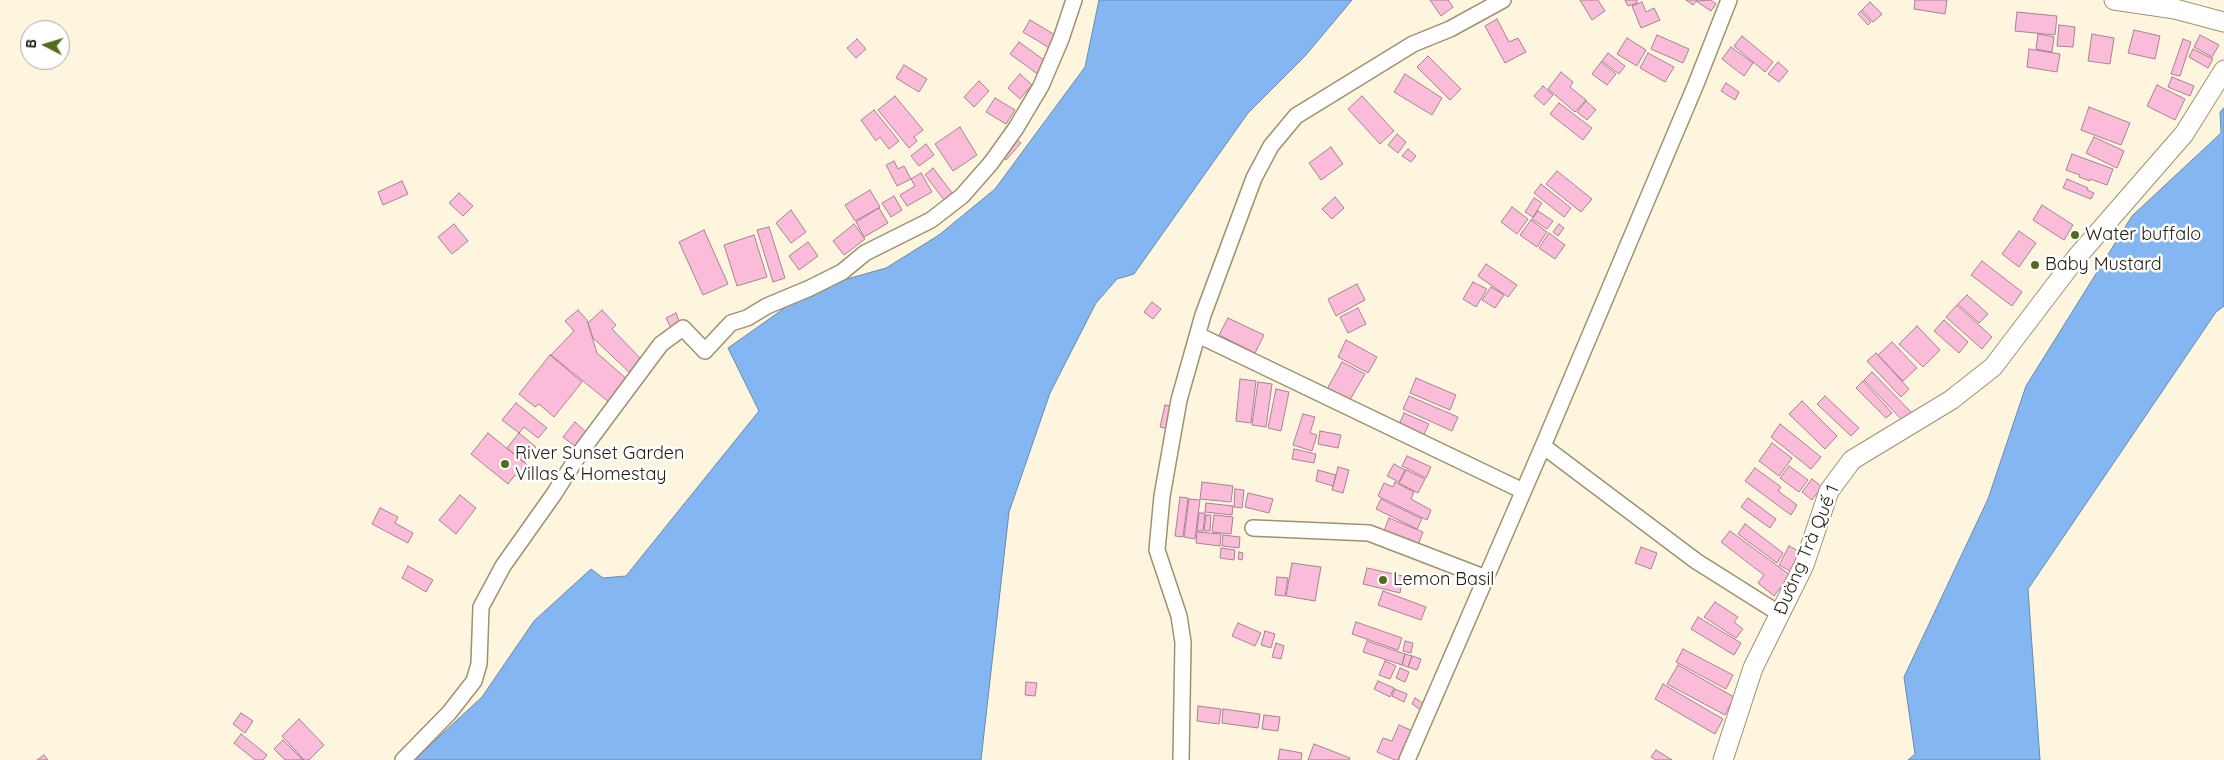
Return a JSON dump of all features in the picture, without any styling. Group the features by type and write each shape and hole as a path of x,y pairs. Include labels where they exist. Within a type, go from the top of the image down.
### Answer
{"street":[{"path":"403,760 448,713 474,681 479,664 481,607 502,566 554,494 582,450 660,344 682,328 705,351 731,322 747,318 767,306 842,272 865,253 931,220 962,196 991,162 1016,128 1041,86 1061,39 1074,0"},
{"path":"1181,760 1183,642 1179,616 1157,550 1162,496 1179,400 1203,315 1254,178 1271,146 1296,116 1413,44 1450,29 1503,0"},
{"path":"1407,760 1543,446 1696,84 1729,0"},
{"path":"2114,0 2175,4 2224,22"},
{"name":"Đường Trà Quế 1","path":"1723,760 1753,668 1804,565 1829,491 1852,460 1951,400 1993,367 2076,258 2184,134 2224,70"},
{"path":"1198,335 1523,490"},
{"path":"1543,446 1696,561 1780,614"},
{"path":"1253,528 1369,533 1486,578"}],"water":[{"path":"1099,0 1352,0 1305,56 1248,113 1134,274 1117,279 1096,303 1050,393 1009,512 981,760 414,760 482,697 534,621 591,569 603,578 626,576 759,411 728,348 789,305 826,285 886,268 939,235 995,189 1085,67"},
{"path":"2224,108 2224,306 2216,312 2028,589 2040,760 1908,760 1915,754 1904,677 1988,499 2026,386 2132,216 2221,133 2220,112"}],"building":[{"path":"1430,0 1448,0 1453,7 1441,16"},
{"path":"1580,0 1598,0 1605,11 1592,20"},
{"path":"1625,0 1637,0 1637,3 1628,6"},
{"path":"1686,0 1697,0 1693,5"},
{"path":"1711,0 1716,4 1711,11 1696,1"},
{"path":"1915,0 1947,0 1945,14 1914,9"},
{"path":"1642,2 1646,12 1654,8 1660,20 1641,28 1632,6"},
{"path":"1870,2 1882,14 1873,22 1862,10"},
{"path":"1861,11 1871,22 1868,25 1858,14"},
{"path":"2017,12 2057,16 2055,35 2015,31"},
{"path":"1497,19 1509,42 1518,38 1526,52 1505,63 1485,26"},
{"path":"1030,20 1060,38 1053,50 1023,32"},
{"path":"2059,25 2075,27 2073,47 2057,46"},
{"path":"2134,30 2160,36 2155,59 2128,53"},
{"path":"2038,34 2054,37 2052,52 2036,49"},
{"path":"2092,34 2114,38 2110,64 2088,61"},
{"path":"1657,35 1689,49 1683,63 1651,49"},
{"path":"2200,35 2219,45 2212,57 2194,47"},
{"path":"1742,36 1773,62 1765,72 1734,46"},
{"path":"1627,38 1646,50 1637,66 1617,54"},
{"path":"857,39 866,49 856,58 847,48"},
{"path":"2183,39 2191,42 2180,76 2171,74"},
{"path":"1019,42 1048,63 1039,75 1010,54"},
{"path":"1731,47 1753,63 1744,76 1722,59"},
{"path":"2029,49 2060,54 2057,72 2027,67"},
{"path":"2193,49 2213,59 2208,68 2189,57"},
{"path":"1608,53 1625,66 1619,74 1602,61"},
{"path":"1648,53 1674,67 1665,82 1640,68"},
{"path":"1428,56 1461,89 1450,100 1417,67"},
{"path":"1601,62 1616,74 1607,85 1592,74"},
{"path":"1778,62 1788,71 1779,82 1768,74"},
{"path":"904,65 927,79 919,92 896,78"},
{"path":"1561,72 1573,82 1570,87 1586,100 1575,112 1548,89"},
{"path":"1020,74 1032,85 1020,99 1008,88"},
{"path":"1405,74 1442,98 1432,115 1394,92"},
{"path":"2172,77 2194,86 2190,96 2168,87"},
{"path":"979,81 989,91 974,107 964,97"},
{"path":"1726,83 1739,92 1735,100 1721,91"},
{"path":"2157,85 2185,99 2175,120 2147,106"},
{"path":"1543,86 1553,95 1544,105 1534,96"},
{"path":"895,96 923,130 914,137 917,141 909,148 878,110"},
{"path":"1362,96 1394,131 1380,144 1348,109"},
{"path":"995,98 1015,110 1006,124 986,112"},
{"path":"1586,101 1596,110 1587,120 1577,112"},
{"path":"1559,103 1592,128 1583,140 1550,114"},
{"path":"2089,107 2130,123 2121,145 2081,130"},
{"path":"874,110 899,141 889,149 880,137 876,141 861,120"},
{"path":"960,127 977,155 953,171 935,144"},
{"path":"1397,134 1406,142 1398,153 1388,145"},
{"path":"1011,135 1021,143 1006,160 997,152"},
{"path":"2094,137 2124,151 2117,168 2086,153"},
{"path":"926,144 934,155 919,166 911,156"},
{"path":"1331,147 1343,164 1321,180 1309,163"},
{"path":"1408,149 1416,156 1411,162 1402,156"},
{"path":"2072,154 2113,169 2107,185 2079,177 2080,175 2066,170"},
{"path":"894,161 898,169 904,166 911,179 897,186 886,165"},
{"path":"933,168 953,194 945,201 925,175"},
{"path":"1557,171 1592,199 1581,212 1546,184"},
{"path":"921,173 932,192 907,206 900,195 915,186 911,179"},
{"path":"2067,179 2088,188 2087,190 2094,193 2091,199 2063,188"},
{"path":"402,181 408,194 383,205 378,192"},
{"path":"1541,184 1571,208 1564,217 1534,193"},
{"path":"870,190 880,207 855,221 845,205"},
{"path":"459,193 473,206 463,216 449,203"},
{"path":"894,196 902,210 891,217 882,203"},
{"path":"1335,197 1344,208 1332,219 1322,209"},
{"path":"1534,198 1542,203 1533,217 1525,212"},
{"path":"2042,205 2073,225 2064,240 2033,220"},
{"path":"1512,207 1528,219 1517,234 1501,222"},
{"path":"879,208 888,223 864,237 856,222"},
{"path":"791,210 806,232 791,243 776,223"},
{"path":"1538,211 1553,221 1547,229 1532,219"},
{"path":"1531,220 1547,232 1537,247 1520,235"},
{"path":"454,224 468,241 452,254 438,237"},
{"path":"854,224 865,239 844,255 833,241"},
{"path":"1559,224 1564,228 1558,236 1553,232"},
{"path":"769,227 785,278 773,282 757,230"},
{"path":"704,230 728,284 703,295 679,242"},
{"path":"2019,231 2036,243 2019,267 2002,254"},
{"path":"1549,233 1565,245 1555,259 1539,248"},
{"path":"754,235 767,277 737,286 724,245"},
{"path":"808,242 818,256 799,270 789,256"},
{"path":"1982,261 2022,292 2012,306 1971,275"},
{"path":"1486,264 1517,285 1508,297 1478,276"},
{"path":"1473,282 1487,289 1476,307 1463,299"},
{"path":"1357,284 1365,300 1336,316 1328,299"},
{"path":"1491,287 1504,295 1495,308 1482,300"},
{"path":"1967,295 1988,314 1979,323 1958,304"},
{"path":"1152,302 1161,309 1153,319 1144,312"},
{"path":"1957,305 1992,337 1982,349 1946,317"},
{"path":"1358,308 1366,324 1348,333 1340,317"},
{"path":"578,310 587,320 597,353 629,381 610,403 551,355 574,331 565,321"},
{"path":"602,310 616,325 612,329 644,362 631,374 593,338 588,323"},
{"path":"676,313 680,323 671,328 666,318"},
{"path":"1228,318 1264,335 1255,353 1219,335"},
{"path":"1944,320 1968,342 1959,353 1934,331"},
{"path":"1917,326 1940,350 1923,367 1899,344"},
{"path":"1346,340 1377,357 1368,373 1338,357"},
{"path":"1892,342 1917,368 1903,381 1878,355"},
{"path":"1876,353 1909,389 1901,397 1867,361"},
{"path":"550,355 582,382 554,417 539,404 535,407 519,394"},
{"path":"1342,362 1365,374 1348,403 1326,391"},
{"path":"1872,372 1913,414 1904,422 1864,380"},
{"path":"1416,378 1456,395 1450,410 1410,393"},
{"path":"1240,379 1256,381 1251,423 1236,421"},
{"path":"1863,381 1892,413 1886,418 1856,388"},
{"path":"1258,382 1272,384 1266,427 1252,425"},
{"path":"1276,389 1289,392 1281,431 1268,428"},
{"path":"1409,396 1458,417 1452,431 1403,409"},
{"path":"1825,396 1859,428 1851,436 1817,404"},
{"path":"1802,401 1837,436 1825,449 1789,414"},
{"path":"516,403 547,428 538,438 524,427 519,433 502,420"},
{"path":"1165,405 1175,407 1170,429 1160,427"},
{"path":"1404,413 1429,424 1422,438 1398,427"},
{"path":"1303,414 1315,417 1310,433 1317,435 1312,451 1293,445"},
{"path":"575,422 587,433 576,447 563,437"},
{"path":"1780,424 1821,457 1811,469 1771,437"},
{"path":"1320,431 1341,435 1338,448 1318,444"},
{"path":"488,433 531,468 522,480 515,475 508,484 471,454"},
{"path":"519,433 536,447 524,462 507,448"},
{"path":"1772,443 1792,458 1779,476 1759,461"},
{"path":"1294,449 1316,454 1314,463 1292,459"},
{"path":"1407,456 1431,467 1426,478 1402,466"},
{"path":"1394,464 1405,470 1399,482 1387,476"},
{"path":"1789,466 1808,480 1799,492 1780,478"},
{"path":"1338,467 1349,470 1343,493 1332,490"},
{"path":"1755,468 1781,487 1778,491 1797,505 1791,515 1745,481"},
{"path":"1318,470 1336,475 1333,486 1316,481"},
{"path":"1406,470 1425,479 1418,493 1399,483"},
{"path":"1812,479 1822,487 1812,500 1802,492"},
{"path":"1202,482 1233,486 1231,502 1200,499"},
{"path":"1395,482 1414,492 1411,499 1431,510 1427,520 1378,496 1384,483 1393,487"},
{"path":"1235,489 1244,490 1242,508 1234,507"},
{"path":"1248,493 1273,499 1269,513 1245,507"},
{"path":"460,495 476,508 456,534 439,520"},
{"path":"1180,497 1188,498 1183,537 1175,536"},
{"path":"1748,498 1776,519 1770,528 1741,507"},
{"path":"1189,499 1200,500 1195,539 1184,537"},
{"path":"1381,499 1422,519 1417,529 1376,509"},
{"path":"1206,503 1233,506 1232,515 1205,512"},
{"path":"380,508 398,517 395,523 413,533 408,543 372,524"},
{"path":"1199,513 1205,513 1203,531 1197,531"},
{"path":"1206,515 1211,515 1210,531 1204,531"},
{"path":"1214,515 1233,517 1231,534 1212,532"},
{"path":"1389,518 1423,532 1416,550 1382,536"},
{"path":"1745,524 1783,553 1777,563 1738,534"},
{"path":"1730,531 1790,575 1774,596 1758,583 1764,575 1721,542"},
{"path":"1197,532 1221,534 1220,546 1196,543"},
{"path":"1223,535 1240,537 1239,548 1222,546"},
{"path":"1789,546 1802,553 1792,572 1779,565"},
{"path":"1641,547 1657,553 1651,569 1635,563"},
{"path":"1221,548 1235,550 1234,560 1220,558"},
{"path":"1239,552 1243,553 1242,560 1238,559"},
{"path":"1292,563 1321,567 1315,601 1286,596"},
{"path":"408,566 433,580 426,592 402,578"},
{"name":"Lemon Basil","path":"1367,568 1403,576 1400,593 1363,584"},
{"path":"1277,577 1288,578 1285,596 1275,595"},
{"path":"1383,591 1426,607 1421,620 1378,605"},
{"path":"1715,602 1738,617 1734,622 1743,629 1736,638 1704,617"},
{"path":"1698,617 1741,643 1734,655 1691,629"},
{"path":"1356,622 1402,638 1398,650 1352,634"},
{"path":"1238,623 1261,633 1255,646 1232,636"},
{"path":"1265,631 1275,634 1271,648 1261,645"},
{"path":"1367,641 1405,654 1402,665 1363,652"},
{"path":"1405,641 1413,643 1411,653 1403,651"},
{"path":"1276,643 1284,646 1281,659 1272,657"},
{"path":"1683,649 1733,675 1726,689 1676,662"},
{"path":"1405,654 1412,656 1408,667 1402,665"},
{"path":"1412,656 1421,659 1417,670 1408,667"},
{"path":"1385,661 1396,666 1390,679 1379,675"},
{"path":"1678,665 1734,697 1725,715 1667,684"},
{"path":"1400,668 1409,672 1405,682 1396,678"},
{"path":"1378,681 1394,688 1390,697 1374,689"},
{"path":"1026,682 1037,683 1035,696 1025,695"},
{"path":"1663,684 1723,719 1715,734 1655,699"},
{"path":"1395,689 1407,694 1404,702 1392,696"},
{"path":"1415,698 1424,704 1421,710 1412,704"},
{"path":"1198,706 1221,709 1219,724 1197,721"},
{"path":"1223,709 1260,714 1258,728 1222,723"},
{"path":"241,713 253,721 245,733 233,724"},
{"path":"1264,715 1280,717 1278,731 1262,729"},
{"path":"299,719 324,745 309,760 304,760 282,736"},
{"path":"1399,725 1413,731 1402,760 1395,760 1377,752 1383,738 1392,741"},
{"path":"241,734 267,755 263,760 255,760 234,743"},
{"path":"283,740 303,760 285,760 274,749"},
{"path":"1314,744 1350,758 1349,760 1308,760"},
{"path":"1280,749 1302,753 1301,760 1278,760"},
{"path":"1656,750 1672,760 1656,760 1651,757"},
{"path":"44,755 48,760 37,760"}],"place":[{"name":"Water buffalo","path":"2075,235"},
{"name":"Baby Mustard","path":"2035,265"},
{"name":"River Sunset Garden Villas & Homestay","path":"505,464"},
{"name":"Lemon Basil","path":"1383,580"}]}
